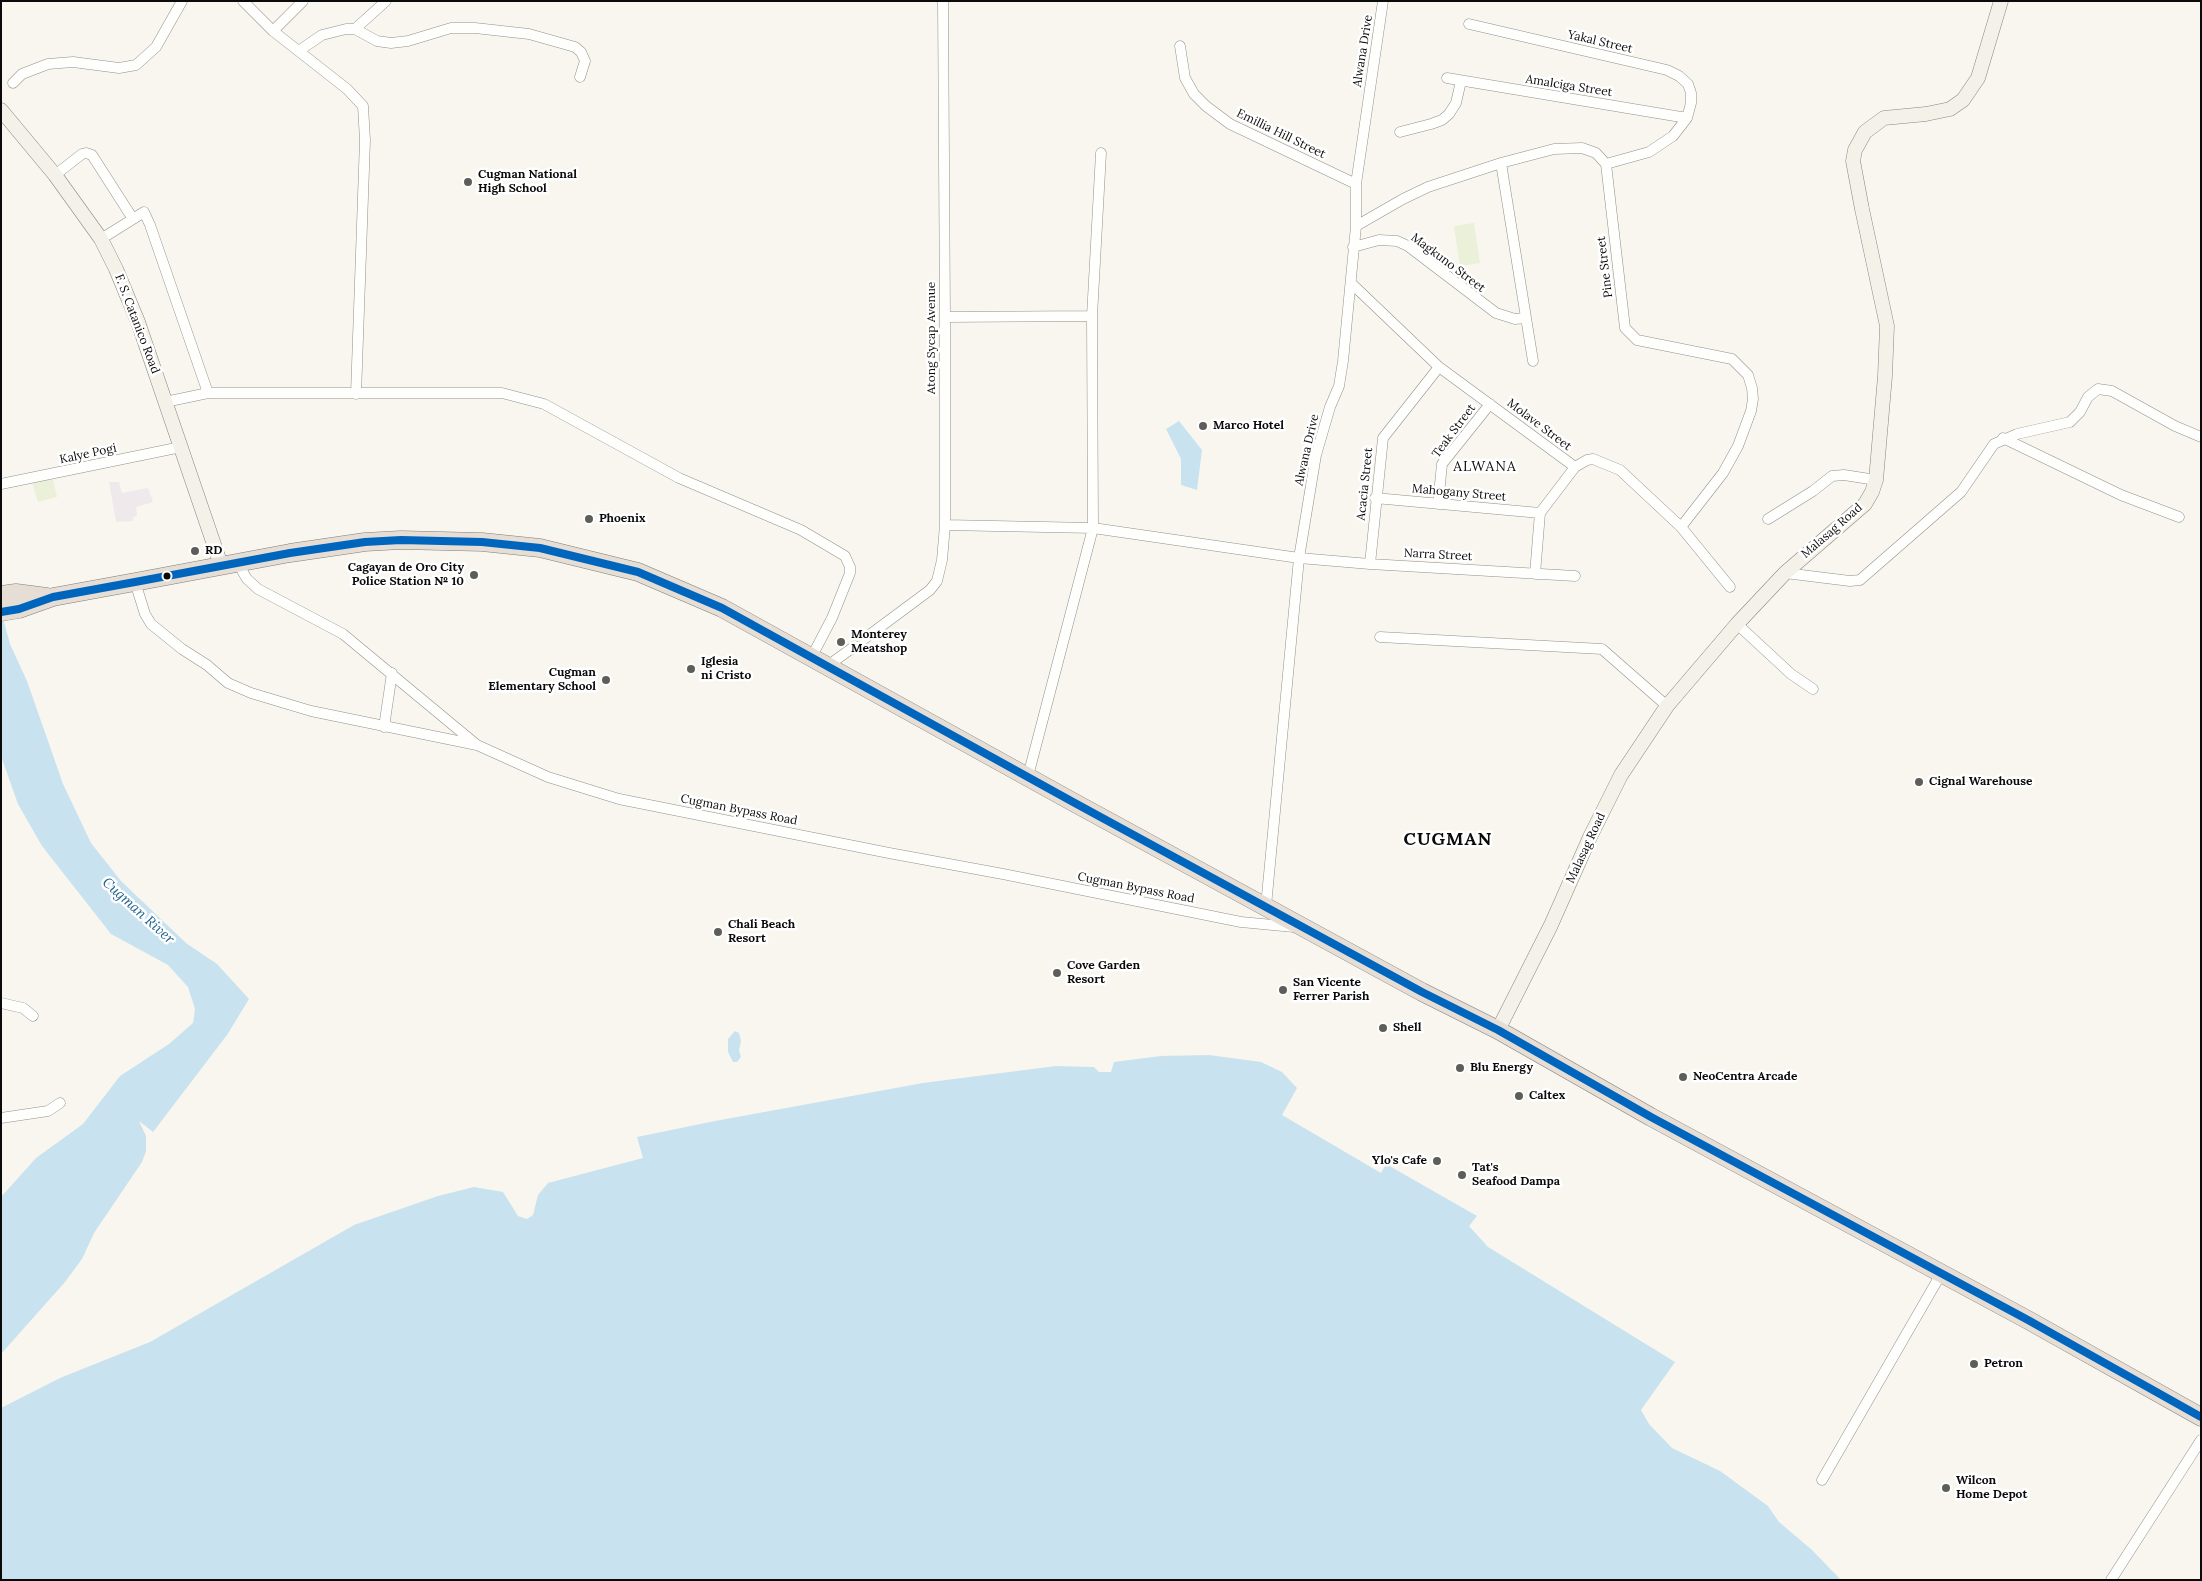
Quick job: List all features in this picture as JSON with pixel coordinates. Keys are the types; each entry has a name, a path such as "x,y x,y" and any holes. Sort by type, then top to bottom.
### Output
{"highway":[{"path":"9,602 53,597 330,546 400,540 482,542 540,548 638,572 665,582 722,608 826,667 1422,992 1498,1030 1651,1117 2028,1320 2201,1417"}],"street":[{"path":"13,83 22,74 48,64 73,62 118,68 136,65 156,47 182,1"},
{"path":"243,1 273,31 300,50 347,89 363,106 365,140 356,394"},
{"path":"273,31 303,1"},
{"path":"355,29 386,1"},
{"name":"Atong Sycap Avenue","path":"826,667 930,590 937,581 942,560 945,526 943,1"},
{"name":"Alwana Drive","path":"1266,906 1299,558 1316,455 1330,407 1339,386 1356,226 1356,184 1383,1"},
{"name":"Malasag Road","path":"1498,1030 1551,925 1590,836 1621,775 1667,706 1737,624 1785,572 1865,504 1872,492 1876,480 1886,376 1887,326 1853,161 1855,150 1864,132 1884,118 1926,114 1950,109 1963,100 1978,78 2001,1"},
{"name":"Yakal Street","path":"1469,24 1667,70 1679,76 1688,84 1691,93 1691,103 1687,118"},
{"path":"300,50 322,35 335,30 355,29 377,41 391,44 451,28 462,27 529,34 575,47 581,52 584,61 580,77"},
{"name":"Emillia Hill Street","path":"1180,46 1185,78 1194,94 1206,106 1230,124 1356,184"},
{"name":"Amalciga Street","path":"1447,78 1687,118"},
{"path":"1400,132 1442,120 1449,114 1456,103 1460,81"},
{"name":"F. S. Catanico Road","path":"1,110 55,175 101,238 138,322 181,447 229,564"},
{"path":"1356,226 1428,187 1501,162 1554,149 1582,148 1596,154 1606,164 1649,152 1674,136 1687,118"},
{"path":"55,175 82,154 90,153 133,219"},
{"path":"1028,776 1093,528 1092,316 1101,153"},
{"path":"1501,162 1533,361"},
{"name":"Pine Street","path":"1606,164 1625,328 1637,340 1732,359 1748,375 1752,388 1751,411 1738,446 1723,474 1681,527"},
{"path":"101,238 144,212 150,224 208,394"},
{"name":"Magkuno Street","path":"1354,247 1369,242 1388,240 1408,246 1496,313 1515,319 1526,318"},
{"name":"Molave Street","path":"1351,283 1438,367 1575,468 1586,460 1593,459 1620,470 1681,527 1730,587"},
{"path":"945,317 1092,316"},
{"name":"Acacia Street","path":"1370,564 1375,498 1383,438 1438,367"},
{"path":"1785,572 1850,581 1860,580 1961,492 1994,444 2003,438 2070,422 2080,412 2088,397 2098,389 2112,391 2175,426 2201,437"},
{"path":"165,402 208,394 502,393 544,404 679,478 801,530 845,556 850,567 850,573 832,618 811,658"},
{"name":"Teak Street","path":"1438,504 1442,464 1490,404"},
{"path":"2003,438 2121,495 2179,517"},
{"name":"Kalye Pogi","path":"1,484 181,447"},
{"path":"1535,574 1540,513 1575,468"},
{"path":"1768,519 1813,491 1832,476 1844,475 1876,480"},
{"name":"Mahogany Street","path":"1375,498 1540,513"},
{"name":"Narra Street","path":"945,526 1093,528 1299,558 1575,576"},
{"name":"Cugman Bypass Road","path":"229,564 258,589 343,634 478,746 548,777 619,799 1241,922 1303,927"},
{"path":"135,582 145,614 151,624 228,683 251,693 299,708 478,746"},
{"path":"1737,624 1791,674 1814,689"},
{"path":"1380,637 1602,649 1610,654 1667,706"},
{"path":"384,727 392,673"},
{"path":"1,1003 23,1008 33,1016"},
{"path":"1,1118 48,1111 60,1103"},
{"path":"1822,1480 1941,1274"},
{"path":"2111,1580 2201,1440"}],"shaded area":[{"path":"109,482 119,482 122,493 148,488 153,502 136,507 137,516 133,517 133,521 116,522"}],"green space":[{"path":"1474,223 1480,263 1460,266 1454,226"},
{"path":"53,479 57,497 38,502 32,482"}],"water":[{"path":"1179,421 1202,450 1197,490 1181,485 1181,459 1166,429"},
{"name":"Cugman River","path":"1,611 10,644 27,681 63,784 91,843 121,881 186,943 217,964 249,999 227,1035 153,1132 139,1121 146,1136 146,1151 142,1162 94,1233 82,1259 65,1282 1,1354 1,1197 36,1158 83,1124 120,1076 169,1044 193,1023 195,1009 188,987 168,965 111,934 42,846 18,804 1,756"},
{"path":"735,1031 739,1033 741,1041 739,1050 741,1057 737,1062 733,1062 728,1052 728,1039"},
{"path":"1209,1055 1261,1062 1282,1072 1297,1088 1282,1115 1381,1173 1386,1164 1477,1216 1469,1226 1488,1247 1675,1362 1641,1410 1649,1424 1672,1448 1720,1471 1768,1506 1779,1522 1812,1550 1841,1580 1,1580 1,1408 60,1378 150,1342 354,1225 438,1196 474,1187 503,1192 518,1216 527,1219 533,1215 538,1195 548,1183 643,1158 637,1137 715,1121 923,1083 1056,1066 1094,1067 1099,1072 1111,1072 1114,1062 1161,1056"}],"transit line":[{"path":"1,612 19,609 53,597 290,553 365,542 401,540 482,542 540,548 638,572 722,608 1422,992 1498,1030 1651,1117 2028,1320 2201,1417"}],"place":[{"name":"Cugman National High School","path":"468,182"},
{"name":"Marco Hotel","path":"1203,426"},
{"name":"Phoenix","path":"589,519"},
{"name":"RD","path":"195,551"},
{"name":"Cagayan de Oro City Police Station № 10","path":"474,575"},
{"name":"Monterey Meatshop","path":"841,642"},
{"name":"Iglesia ni Cristo","path":"691,669"},
{"name":"Cugman Elementary School","path":"606,680"},
{"name":"Cignal Warehouse","path":"1919,782"},
{"name":"Chali Beach Resort","path":"718,932"},
{"name":"Cove Garden Resort","path":"1057,973"},
{"name":"San Vicente Ferrer Parish","path":"1283,990"},
{"name":"Shell","path":"1383,1028"},
{"name":"Blu Energy","path":"1460,1068"},
{"name":"NeoCentra Arcade","path":"1683,1077"},
{"name":"Caltex","path":"1519,1096"},
{"name":"Ylo's Cafe","path":"1437,1161"},
{"name":"Tat's Seafood Dampa","path":"1462,1175"},
{"name":"Petron","path":"1974,1364"},
{"name":"Wilcon Home Depot","path":"1946,1488"}],"district":[{"name":"ALWANA","path":"1485,467"},
{"name":"CUGMAN","path":"1448,840"}]}
